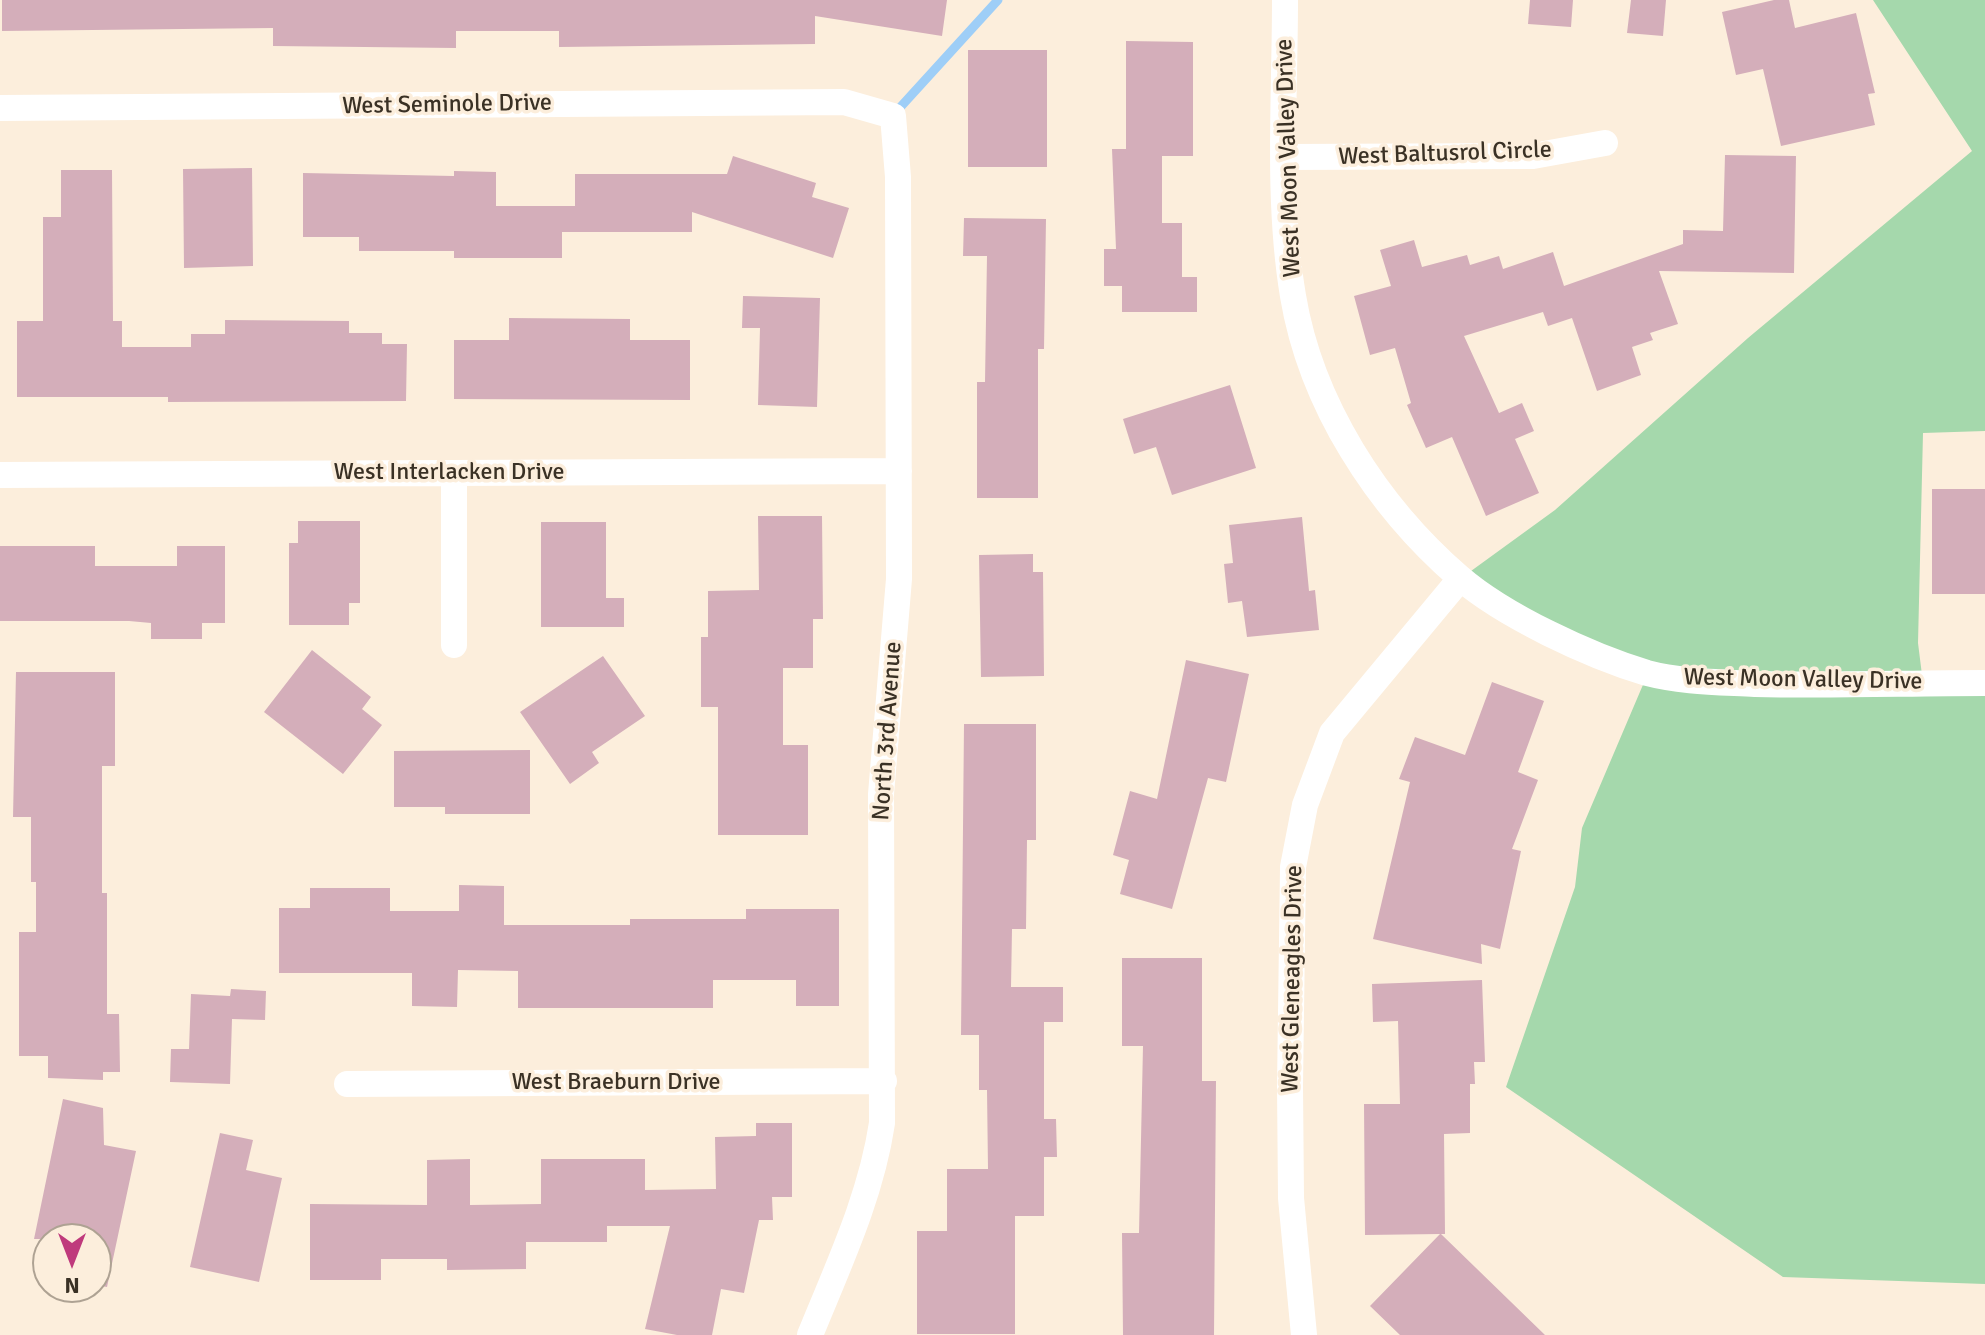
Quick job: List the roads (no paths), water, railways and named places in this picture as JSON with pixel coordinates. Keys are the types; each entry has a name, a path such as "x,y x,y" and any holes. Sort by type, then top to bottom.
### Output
{"street":[{"name":"West Moon Valley Drive","path":"1285,0 1285,157 1293,298 1323,393 1350,450 1393,510 1460,579 1543,631 1648,673 1707,682 1985,683"},
{"name":"West Seminole Drive","path":"0,108 844,102 893,116"},
{"name":"North 3rd Avenue","path":"810,1335 862,1207 877,1158 884,1081 881,794 899,579 898,177 893,116"},
{"name":"West Baltusrol Circle","path":"1285,157 1533,156 1605,143"},
{"name":"West Interlacken Drive","path":"0,475 899,471"},
{"path":"454,473 454,645"},
{"name":"West Gleneagles Drive","path":"1304,1335 1291,1198 1290,1086 1293,867 1305,805 1332,733 1460,579"},
{"name":"West Braeburn Drive","path":"347,1084 884,1081"}],"waterway":[{"path":"895,113 998,0"}]}
